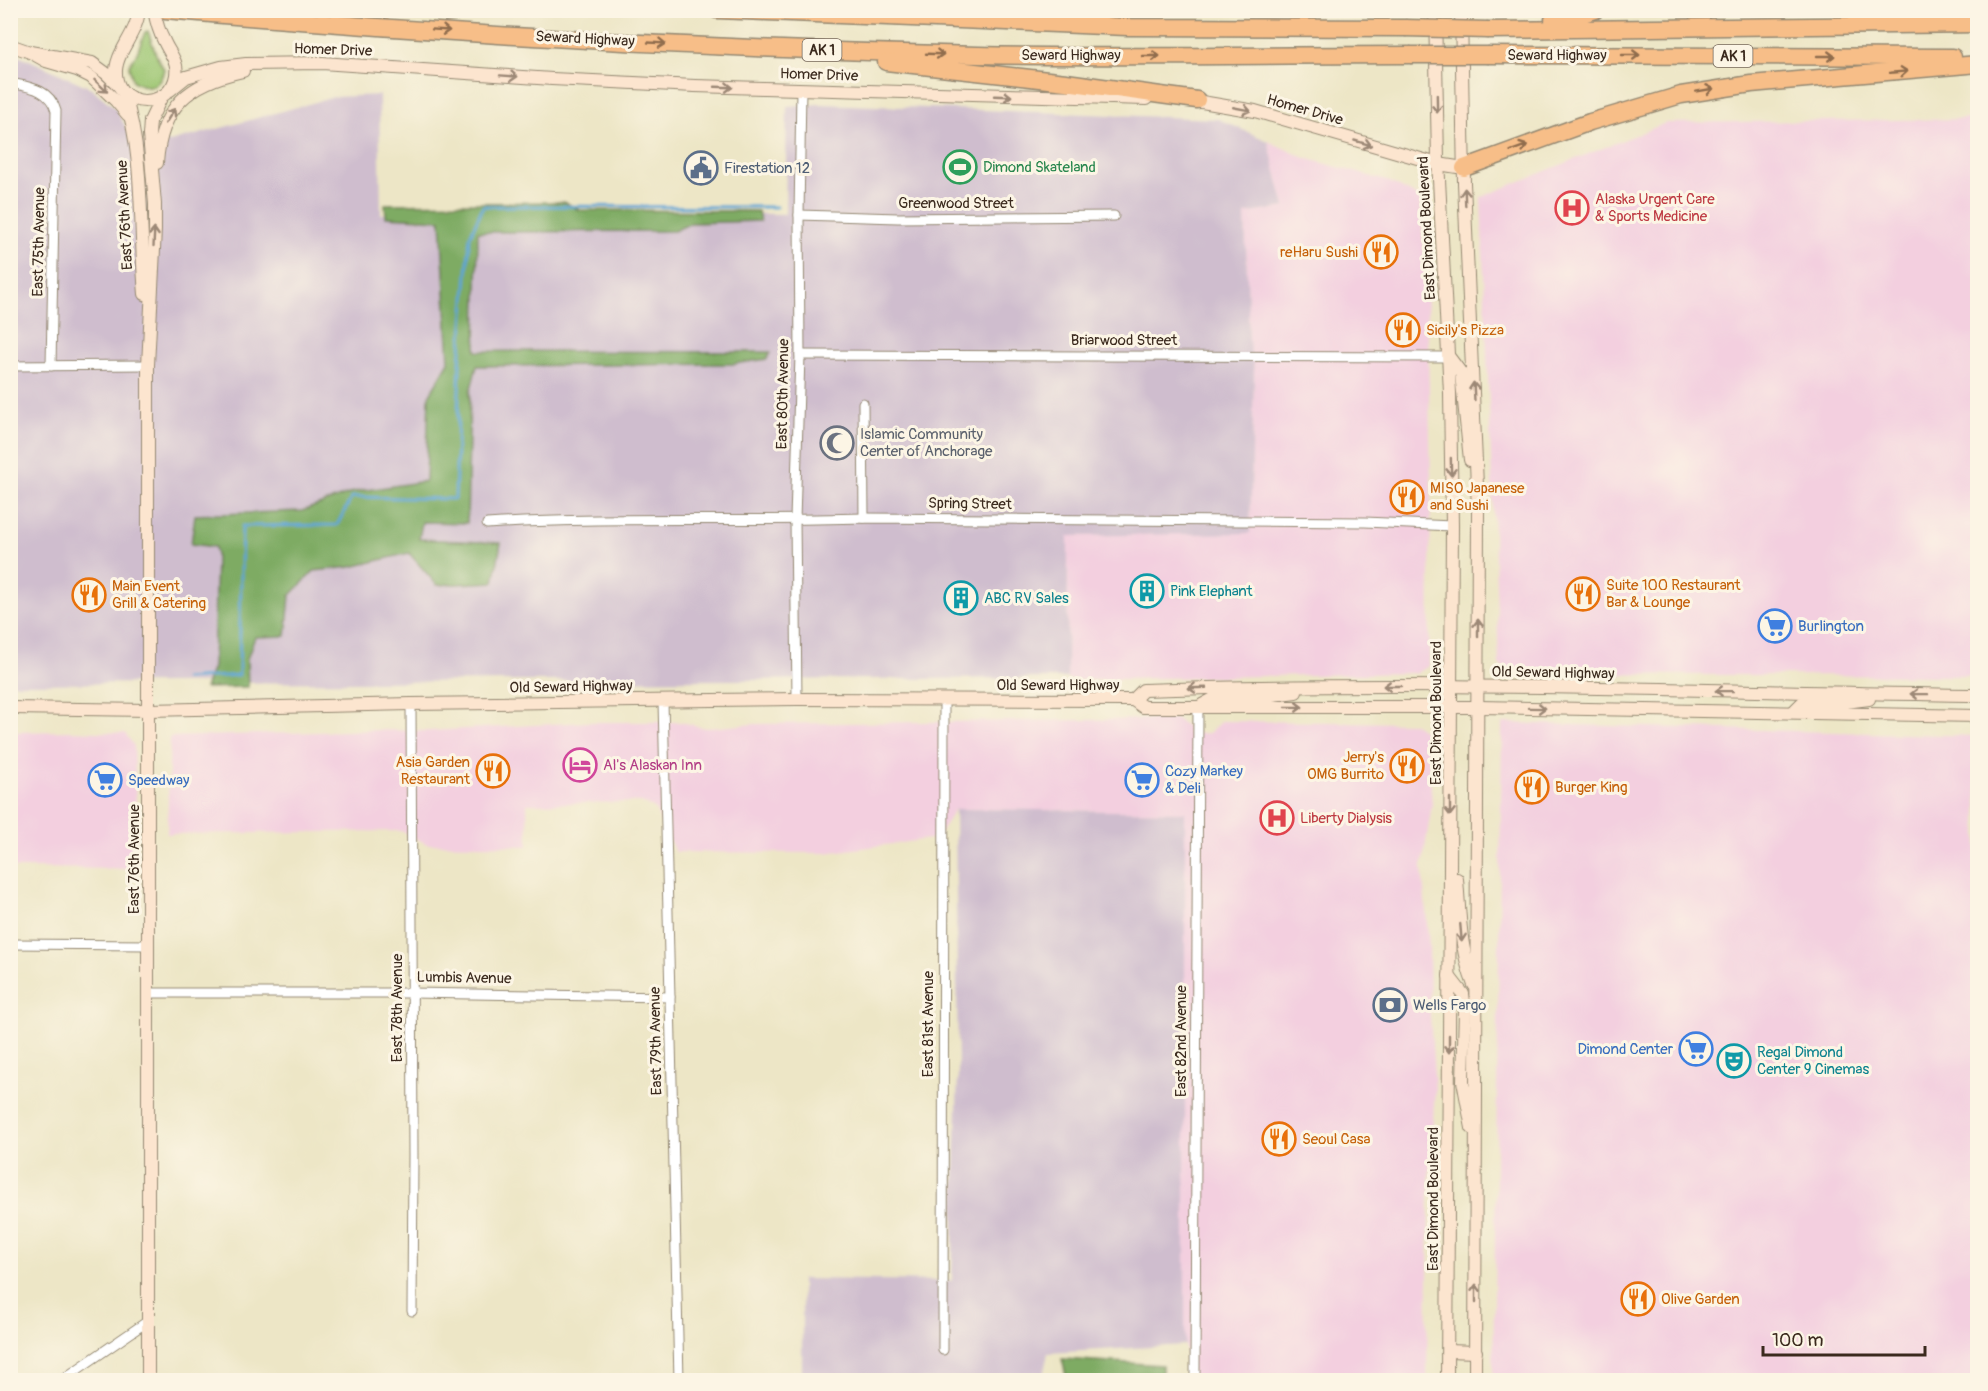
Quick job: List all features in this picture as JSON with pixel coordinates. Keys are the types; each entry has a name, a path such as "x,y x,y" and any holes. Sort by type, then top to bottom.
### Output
{"highway":[{"name":"Seward Highway","path":"165,10 236,17 583,39 760,48 1039,56 1977,57"},
{"name":"Seward Highway","path":"717,10 1127,27 1405,28 1977,24"},
{"path":"1488,26 1559,20 1596,10"},
{"path":"760,48 1066,82 1197,100"},
{"path":"1464,168 1590,122 1681,94 1751,84 1977,64"}],"main road":[{"name":"East 76th Avenue","path":"139,10 135,29 117,62 116,75 133,124 138,166 148,338"},
{"name":"East 76th Avenue","path":"148,1380 148,338 155,204 149,128 176,78 176,65 159,32 154,10"},
{"name":"East Dimond Boulevard","path":"1435,10 1438,165 1449,357 1452,526 1448,1380"},
{"path":"1461,10 1464,168 1478,493 1475,1380"},
{"path":"10,45 30,52 92,63 107,74 121,89 139,101 149,102 166,93"},
{"path":"30,52 46,61 77,70 91,77 124,109 133,124"},
{"name":"Homer Drive","path":"166,93 186,77 207,70 246,64 342,64 552,79 801,90 1197,100 1255,111 1438,165 1464,168"},
{"path":"155,204 160,134 168,116 180,102 199,86 215,78 282,64"},
{"path":"1449,357 1461,373 1472,472 1478,493"},
{"path":"1198,707 1215,698 1278,696 1321,687"},
{"name":"Old Seward Highway","path":"1133,700 1143,690 1321,687 1478,687 1977,695"},
{"path":"1793,712 1802,704 1845,703 1897,694"},
{"name":"Old Seward Highway","path":"10,708 149,710 411,704 944,699 1133,700 1143,707 1479,707 1977,716"},
{"path":"1450,833 1457,876 1463,947 1468,970 1477,992"},
{"path":"1449,976 1463,994 1463,1081 1476,1147"},
{"path":"1448,1352 1476,1352"}],"street":[{"name":"East 75th Avenue","path":"10,83 37,89 48,94 54,103 56,118 51,366"},
{"name":"East 80th Avenue","path":"797,699 795,520 800,355 798,215 801,90"},
{"name":"Greenwood Street","path":"798,215 898,218 1114,216"},
{"name":"Briarwood Street","path":"800,355 1449,357"},
{"path":"10,366 148,365"},
{"path":"863,403 864,518"},
{"name":"Spring Street","path":"487,524 548,520 864,518 1365,522 1452,526"},
{"name":"East 81st Avenue","path":"943,1350 944,699"},
{"name":"East 79th Avenue","path":"663,701 679,1380"},
{"name":"East 78th Avenue","path":"411,704 412,1311"},
{"name":"East 82nd Avenue","path":"1195,1376 1198,707"},
{"path":"10,944 149,945"},
{"name":"Lumbis Avenue","path":"149,993 411,993 670,997"},
{"path":"62,1380 148,1322"}],"shaded area":[{"path":"10,54 25,58 91,88 115,108 135,144 170,142 334,97 379,95 381,214 446,210 785,214 787,106 821,104 1218,119 1268,141 1285,207 1245,214 1249,342 1254,370 1250,533 1068,536 1067,678 11,684"},
{"path":"1977,119 1977,676 1508,674 1499,664 1481,197 1666,123"},
{"path":"1268,141 1305,158 1390,182 1420,198 1427,297 1431,481 1429,666 1417,673 1071,680 1067,678 1068,536 1250,532 1254,370 1249,342 1245,214 1285,207"},
{"path":"1176,719 1188,727 1188,734 1209,733 1221,721 1413,723 1427,733 1432,804 1422,867 1429,945 1430,1016 1435,1089 1429,1181 1427,1380 1190,1380 1185,1345 1184,812 955,809 937,838 825,853 675,852 655,809 641,802 527,804 528,846 427,844 401,831 167,834 170,737 379,730 429,731 588,722 680,722 706,728 755,724"},
{"name":"Dimond Center","path":"1502,723 1977,736 1977,1380 1493,1380"},
{"path":"11,732 125,733 134,746 137,841 131,869 11,868"},
{"path":"955,809 1185,812 1185,1345 1048,1353 1042,1380 802,1380 802,1279 952,1281 958,1071"}],"green space":[{"path":"148,31 164,69 160,80 153,86 144,86 133,81 129,66 145,32"},
{"path":"565,202 579,210 758,211 760,221 691,223 674,231 478,232 476,351 771,352 767,359 733,364 477,366 470,392 467,523 422,522 419,539 501,543 494,582 437,585 409,553 351,567 314,571 290,596 286,636 255,637 247,659 248,687 205,688 213,667 216,556 215,547 191,544 195,515 302,511 354,492 426,481 429,396 449,362 441,220 386,217 385,204"},
{"path":"1062,1359 1162,1365 1162,1380 1067,1380"}],"waterway":[{"path":"185,679 239,675 242,526 337,525 352,497 455,499 460,363 470,236 483,206 777,207"}],"place":[{"name":"Dimond Skateland","path":"960,167"},
{"name":"Firestation 12","path":"701,168"},
{"name":"Alaska Urgent Care & Sports Medicine","path":"1572,208"},
{"name":"reHaru Sushi","path":"1381,252"},
{"name":"Sicily's Pizza","path":"1403,330"},
{"name":"Islamic Community Center of Anchorage","path":"837,443"},
{"name":"MISO Japanese and Sushi","path":"1407,497"},
{"name":"Pink Elephant","path":"1147,591"},
{"name":"Suite 100 Restaurant Bar & Lounge","path":"1583,594"},
{"name":"Main Event Grill & Catering","path":"89,595"},
{"name":"ABC RV Sales","path":"961,598"},
{"name":"Burlington","path":"1775,626"},
{"name":"Al's Alaskan Inn","path":"580,765"},
{"name":"Jerry's OMG Burrito","path":"1407,766"},
{"name":"Asia Garden Restaurant","path":"493,771"},
{"name":"Speedway","path":"105,780"},
{"name":"Cozy Markey & Deli","path":"1142,780"},
{"name":"Burger King","path":"1532,787"},
{"name":"Liberty Dialysis","path":"1277,818"},
{"name":"Wells Fargo","path":"1390,1005"},
{"name":"Dimond Center","path":"1696,1049"},
{"name":"Regal Dimond Center 9 Cinemas","path":"1734,1061"},
{"name":"Seoul Casa","path":"1279,1139"},
{"name":"Olive Garden","path":"1638,1299"}]}
